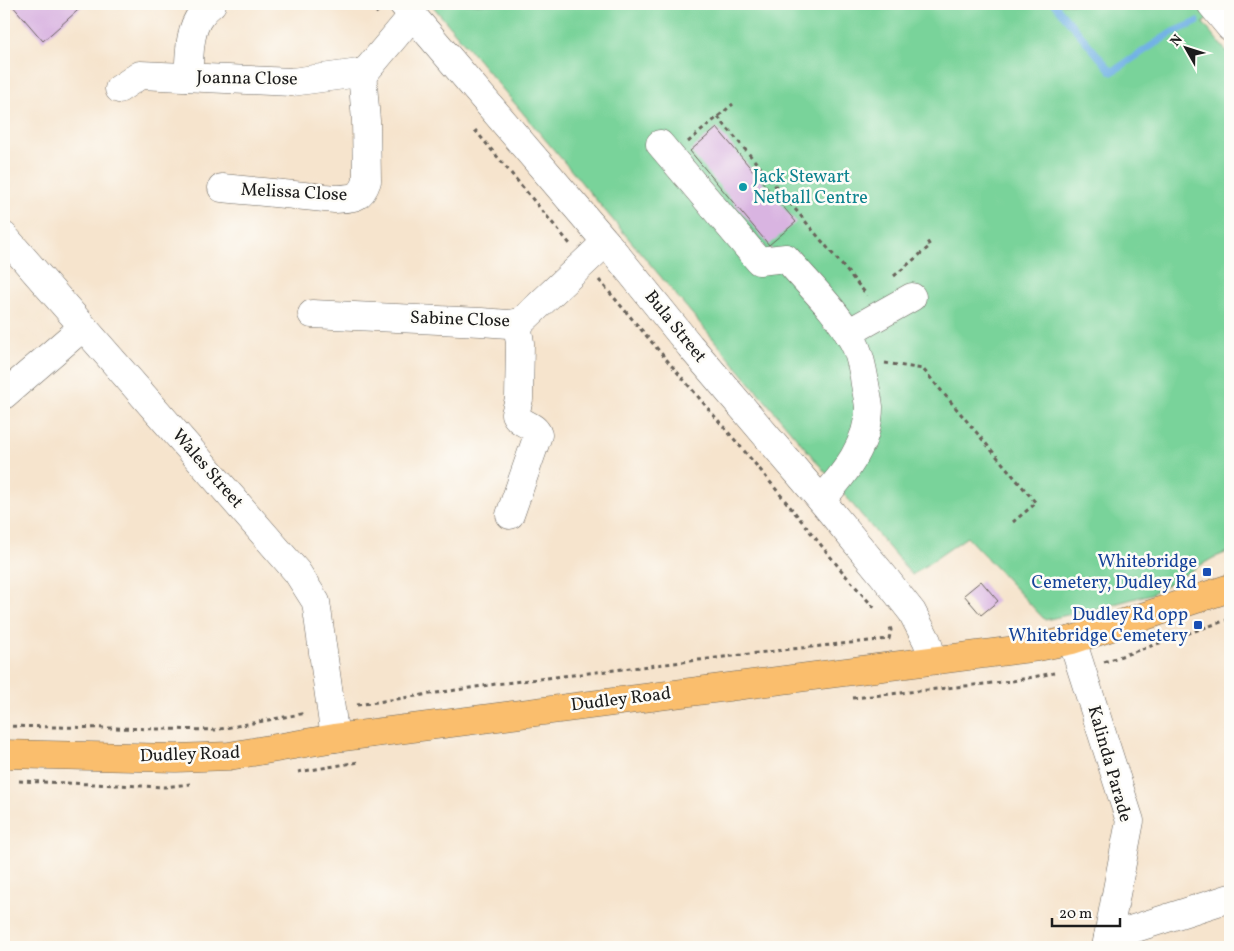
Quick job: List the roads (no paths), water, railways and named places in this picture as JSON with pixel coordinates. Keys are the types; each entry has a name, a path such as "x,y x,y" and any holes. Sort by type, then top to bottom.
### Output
{"main road":[{"name":"Dudley Road","path":"4,754 176,758 229,756 334,738 1038,647 1072,640 1230,588"}],"street":[{"path":"188,77 192,34 195,24 212,4"},
{"path":"1211,4 1230,27"},
{"path":"362,72 366,71 404,18"},
{"name":"Bula Street","path":"404,18 606,242 690,346 821,500 912,612 927,641 933,660"},
{"name":"Joanna Close","path":"119,89 140,76 292,82 362,72"},
{"name":"Melissa Close","path":"222,188 335,199 359,196 368,181 362,72"},
{"path":"666,150 759,262 786,258 844,325 855,343 864,377 869,408 865,432 852,462 821,500"},
{"name":"Wales Street","path":"4,236 297,572 316,602 334,738"},
{"name":"Sabine Close","path":"312,314 517,323 521,322 606,242"},
{"path":"848,333 912,297"},
{"path":"510,515 519,494 538,435 534,428 520,421 515,414 519,399 520,343 517,323"},
{"path":"4,395 83,327"},
{"name":"Kalinda Parade","path":"1072,640 1130,821 1107,942"},
{"path":"1107,942 1230,898"}],"waterway":[{"path":"1054,4 1112,72 1171,33 1197,22"}],"place":[{"name":"Jack Stewart Netball Centre","path":"743,187"},
{"name":"Whitebridge Cemetery, Dudley Rd","path":"1207,572"},
{"name":"Dudley Rd opp Whitebridge Cemetery","path":"1198,625"}]}
